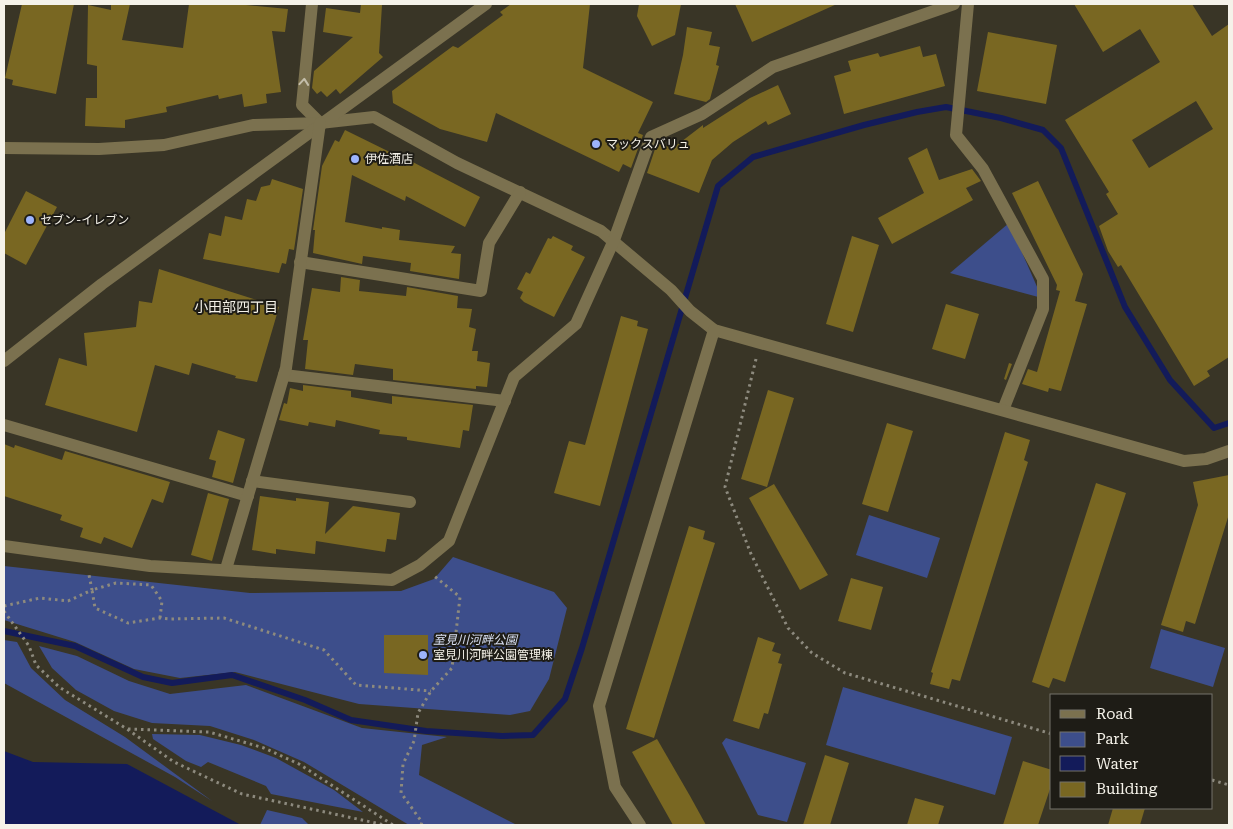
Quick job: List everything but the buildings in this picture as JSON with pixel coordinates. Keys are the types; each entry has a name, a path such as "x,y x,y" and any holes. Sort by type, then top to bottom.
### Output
{"street":[{"path":"312,4 302,105 320,123"},
{"path":"4,361 102,284 320,123 486,4"},
{"path":"4,546 150,566 392,580 420,566 449,541 514,377 576,324 614,240 651,137 702,114 773,67 954,4"},
{"path":"968,4 956,135 983,169 1043,279 1043,309 1003,410"},
{"path":"4,148 99,150 164,145 253,125 320,123 374,117 457,163 593,227 614,240 671,290 690,312 714,330 1184,461 1206,459 1229,451"},
{"path":"226,569 284,376 320,123"},
{"path":"300,262 481,291 489,243 520,192"},
{"path":"640,825 615,787 599,706 714,330"},
{"path":"284,376 505,401"},
{"path":"4,425 248,496"},
{"path":"252,481 410,502"}],"path":[{"path":"759,343 725,487 751,554 788,628 812,653 845,674 1050,733"},
{"path":"86,558 95,608 128,623 160,618 170,620 224,618 324,650 356,685 431,691"},
{"path":"420,566 460,597 452,668 431,691 418,713 414,741 403,764 401,793 422,822 421,825"},
{"path":"4,606 40,598 68,601 92,590 116,584 151,585 162,601 160,618"},
{"path":"4,611 30,646 36,665 59,687 127,729 174,762 242,794 385,825"},
{"path":"127,729 209,732 264,748 300,764 393,825"},
{"path":"1213,780 1229,785"}],"green space":[{"path":"1009,223 1042,298 950,273"},
{"path":"869,515 940,538 927,578 856,555"},
{"name":"室見川河畔公園","path":"453,557 554,592 567,608 549,679 530,711 510,715 359,704 235,672 180,678 134,669 75,642 4,620 4,566 250,593 401,591 434,579"},
{"path":"1161,629 1225,648 1213,687 1150,668"},
{"path":"4,640 17,642 31,668 65,700 125,737 212,801 175,777 4,683"},
{"path":"39,646 77,656 129,681 170,694 246,685 362,728 447,737 422,745 419,775 517,825 409,825 304,762 254,740 210,726 152,723 114,711 76,690 52,668"},
{"path":"843,687 1012,737 995,795 826,745"},
{"path":"152,734 200,735 241,745 276,758 334,790 363,812 271,794 266,786 208,762 201,767 186,761 153,739"},
{"path":"726,738 806,763 787,822 758,815 722,743"},
{"path":"267,810 302,818 309,825 260,825"}],"water":[{"path":"4,751 33,762 127,764 241,825 4,825"}],"waterway":[{"path":"4,631 75,646 143,677 172,683 232,675 305,700 351,720 426,731 502,736 533,735 565,699 582,648 718,186 753,157 864,125 946,107 1001,118 1043,130 1061,148 1125,307 1170,380 1214,428 1229,423"}],"place":[{"name":"マックスバリュ","path":"596,144"},
{"name":"伊佐酒店","path":"355,159"},
{"name":"セブン-イレブン","path":"30,220"},
{"name":"室見川河畔公園管理棟","path":"423,655"}],"district":[{"name":"小田部四丁目","path":"236,307"}]}
